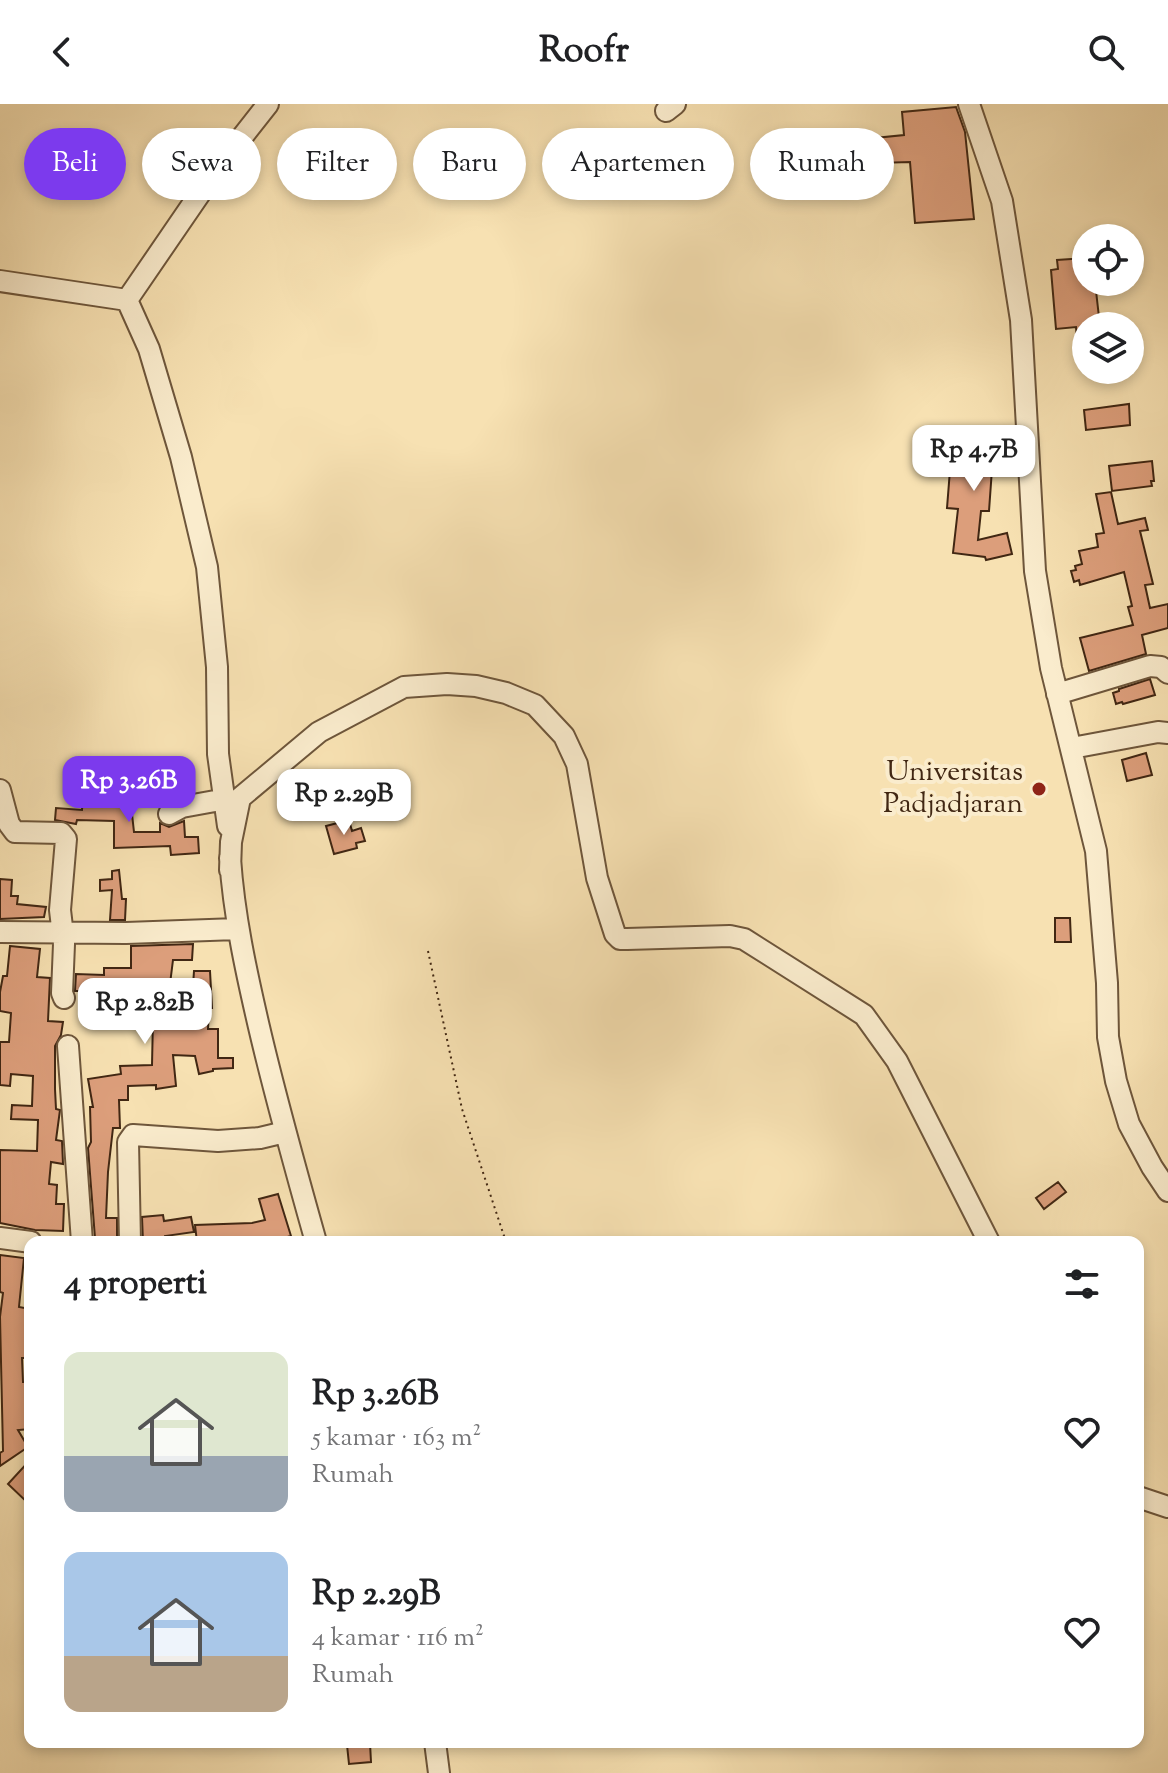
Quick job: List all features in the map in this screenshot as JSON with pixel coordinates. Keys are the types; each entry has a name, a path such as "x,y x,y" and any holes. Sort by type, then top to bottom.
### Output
{"street":[{"path":"127,300 214,173 268,104"},
{"path":"969,104 1002,201 1021,320 1035,571 1057,694 1096,851 1107,983 1108,1037 1116,1081 1129,1124 1168,1191"},
{"path":"0,281 127,300"},
{"path":"127,300 149,349 207,567 217,667 218,754 226,799 237,929 285,1132 314,1236"},
{"path":"1057,694 1150,666 1161,667 1168,673"},
{"path":"230,870 231,842 240,798 319,732 404,687 447,684 476,686 506,693 535,705 564,736 577,764 597,878 615,934 620,939 730,936 744,939 864,1015 897,1061 986,1236"},
{"path":"1072,748 1158,732 1168,733"},
{"path":"0,790 9,824 15,832 61,833 66,839 60,910 64,944 64,998"},
{"path":"169,814 182,807 226,799"},
{"path":"0,932 126,933 237,929"},
{"path":"68,1046 82,1236"},
{"path":"130,1236 128,1142 133,1135 218,1141 260,1138 285,1132"},
{"path":"0,1238 24,1241"},
{"path":"1144,1499 1168,1507"},
{"path":"436,1748 439,1773"}],"path":[{"path":"428,951 462,1109 504,1236"}],"building":[{"path":"956,107 965,132 974,219 915,223 910,162 894,162 894,136 904,135 902,112"},
{"path":"1072,259 1072,296 1097,296 1098,312 1072,312 1072,327 1056,329 1051,270 1058,269 1057,260"},
{"path":"1129,404 1130,425 1086,430 1084,410"},
{"path":"976,426 995,427 989,511 981,511 978,540 1007,533 1012,554 986,560 985,557 953,553 958,509 947,508 953,432 975,434"},
{"path":"1152,461 1152,486 1112,491 1109,466"},
{"path":"1111,492 1118,524 1145,518 1148,530 1140,531 1153,584 1145,585 1150,608 1168,604 1168,628 1142,635 1146,654 1089,671 1080,638 1133,625 1124,572 1080,585 1079,580 1074,582 1071,571 1082,564 1079,551 1098,547 1096,534 1104,533 1096,494"},
{"path":"1150,679 1155,695 1116,704 1113,693"},
{"path":"1146,753 1152,775 1127,781 1122,760"},
{"path":"129,787 134,832 160,832 160,823 169,827 184,821 185,837 198,837 199,853 171,855 170,846 114,848 114,821 77,820 76,824 55,820 56,808 82,810 83,796 108,797 107,790"},
{"path":"349,820 352,831 361,828 365,841 356,843 357,848 334,854 326,826"},
{"path":"119,870 122,899 126,899 125,920 110,920 112,890 100,891 100,880 112,879 112,871"},
{"path":"0,879 12,880 11,896 18,896 17,904 46,907 44,917 0,919"},
{"path":"1055,918 1070,918 1071,942 1055,942"},
{"path":"193,944 192,960 173,960 170,984 193,986 194,971 210,971 212,1008 209,1008 208,1029 218,1029 218,1058 233,1058 233,1068 213,1069 199,1074 195,1056 173,1055 176,1086 156,1089 156,1085 128,1086 128,1100 119,1100 120,1128 113,1128 108,1172 106,1218 117,1218 117,1236 95,1236 88,1148 91,1142 90,1107 93,1107 88,1079 121,1074 120,1066 152,1065 153,1018 90,1013 92,991 75,991 76,974 104,975 104,968 131,968 131,946"},
{"path":"10,946 40,949 37,977 50,978 48,1021 63,1022 55,1046 55,1089 56,1109 60,1110 56,1140 62,1141 63,1164 51,1162 49,1184 57,1185 56,1204 64,1204 63,1231 35,1230 0,1223 0,1150 37,1151 38,1120 11,1119 12,1105 32,1106 33,1076 11,1074 10,1086 0,1085 0,1042 9,1042 11,1013 0,1011 0,992 3,976 7,976"},
{"path":"1058,1182 1066,1192 1044,1209 1036,1198"},
{"path":"278,1194 291,1236 196,1236 195,1225 265,1220 259,1199"},
{"path":"163,1215 164,1221 191,1217 194,1232 143,1236 142,1217"},
{"path":"0,1255 24,1258 19,1307 24,1308 24,1430 18,1430 24,1440 24,1450 0,1466 0,1453 3,1451 0,1317 3,1293 0,1292"},
{"path":"24,1467 24,1499 8,1484"},
{"path":"347,1748 370,1748 371,1762 349,1764"}],"place":[{"name":"Universitas Padjadjaran","path":"1039,789"}]}
